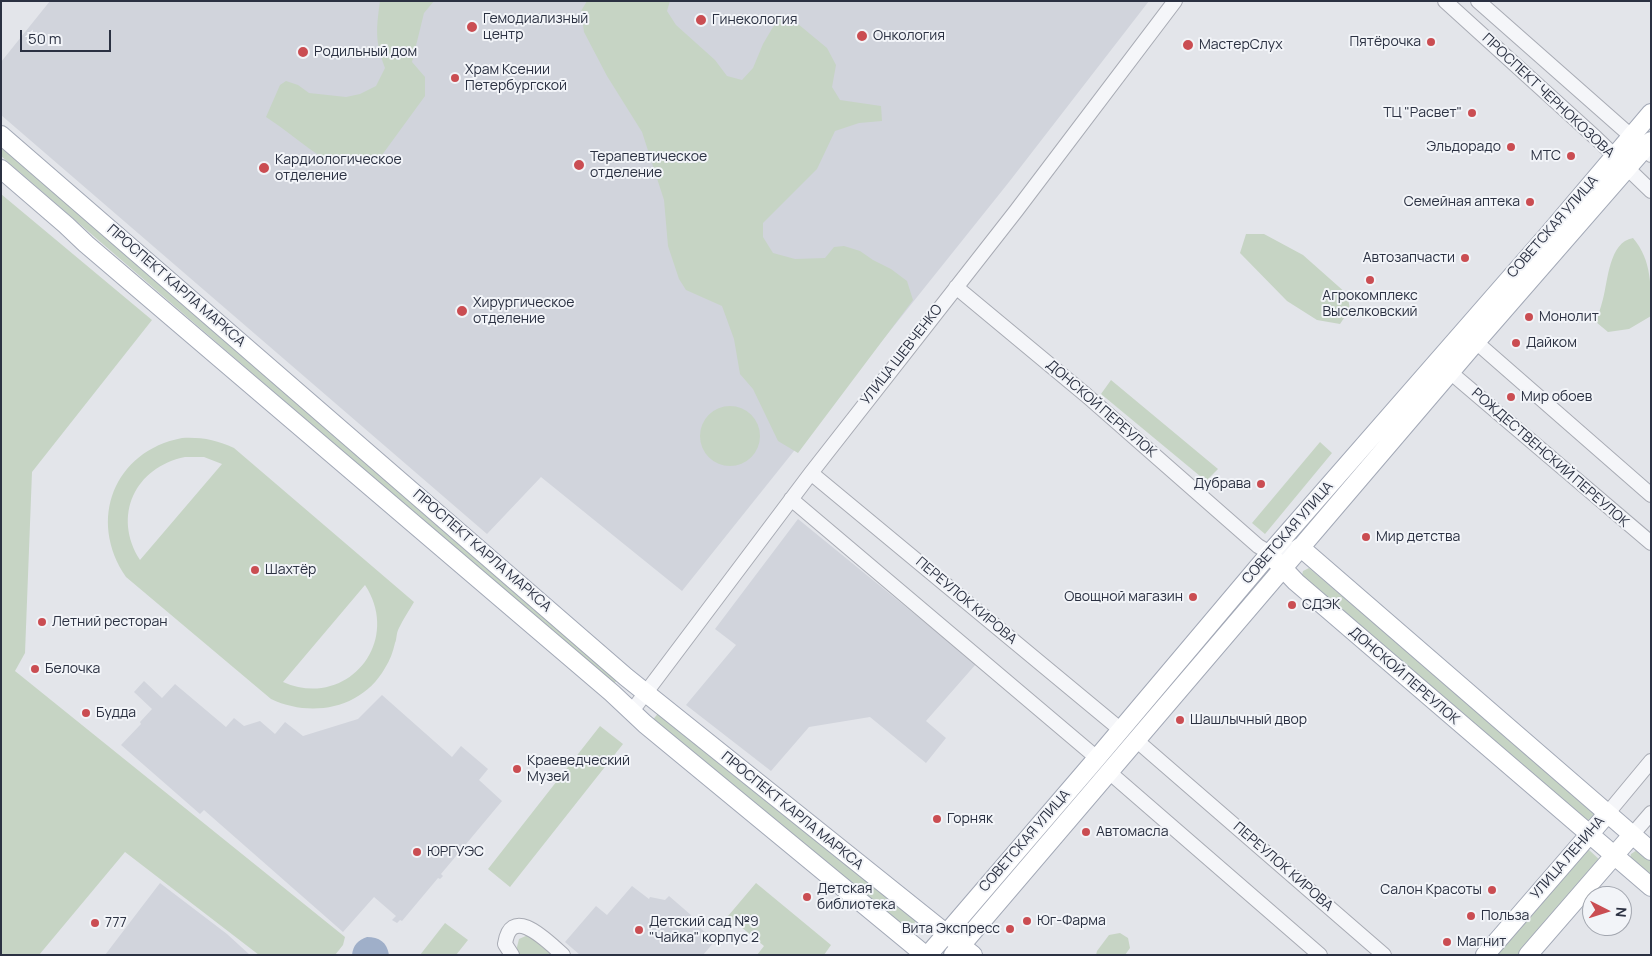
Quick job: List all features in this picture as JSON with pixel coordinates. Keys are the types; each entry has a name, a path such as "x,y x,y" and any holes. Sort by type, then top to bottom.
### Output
{"main road":[{"name":"СОВЕТСКАЯ УЛИЦА","path":"926,955 1098,758 1270,553 1651,113"},
{"name":"ПРОСПЕКТ КАРЛА МАРКСА","path":"1,135 646,693 945,933 963,952"},
{"name":"СОВЕТСКАЯ УЛИЦА","path":"963,952 1136,740 1300,547 1626,168 1649,148"},
{"name":"ПРОСПЕКТ КАРЛА МАРКСА","path":"1,169 645,724 926,955"},
{"name":"ДОНСКОЙ ПЕРЕУЛОК","path":"1300,547 1651,851"},
{"name":"ДОНСКОЙ ПЕРЕУЛОК","path":"1270,553 1283,569 1651,887"},
{"name":"УЛИЦА ЛЕНИНА","path":"1485,955 1607,814"},
{"path":"1528,955 1632,835"}],"street":[{"name":"УЛИЦА ШЕВЧЕНКО","path":"632,711 811,473 1022,203 1176,1"},
{"name":"ПРОСПЕКТ ЧЕРНОКОЗОВА","path":"1445,1 1651,191"},
{"name":"ПРОСПЕКТ ЧЕРНОКОЗОВА","path":"1478,1 1631,136 1649,148"},
{"name":"ДОНСКОЙ ПЕРЕУЛОК","path":"956,287 1086,395 1258,546 1270,553"},
{"path":"1476,342 1651,495"},
{"name":"РОЖДЕСТВЕНСКИЙ ПЕРЕУЛОК","path":"1450,372 1651,543"},
{"name":"ПЕРЕУЛОК КИРОВА","path":"811,473 1121,730"},
{"path":"792,499 1098,758"},
{"path":"1270,553 1300,547"},
{"name":"ПЕРЕУЛОК КИРОВА","path":"1136,740 1384,955"},
{"name":"УЛИЦА ЛЕНИНА","path":"1607,814 1651,761"},
{"path":"1110,772 1320,955"},
{"path":"1632,835 1651,813"},
{"path":"512,955 505,944 506,936 517,925 533,929 563,955"}],"shaded area":[{"path":"50,1 1149,1 1009,182 682,591 541,477 487,534 1,115 1,62"},
{"path":"798,519 976,664 926,721 946,738 926,763 870,717 809,727 771,771 686,705 736,645 715,629"},
{"path":"144,681 162,698 175,684 226,727 234,718 244,726 260,721 275,734 285,722 303,736 358,719 382,695 452,757 461,746 488,769 479,780 502,801 441,874 443,876 440,879 438,878 402,921 400,920 397,923 392,920 396,916 374,897 343,932 204,810 200,814 121,745 152,709 134,692"},
{"path":"160,883 227,934 250,955 105,955"},
{"name":"Детский сад №9 \"Чайка\" корпус 2","path":"632,886 649,899 650,897 665,900 669,896 691,915 689,918 715,941 703,955 580,955 565,942 596,906 607,915"}],"green space":[{"path":"380,1 434,1 424,13 412,62 425,77 425,96 382,155 365,162 339,155 323,158 266,117 280,85 286,81 298,85 309,93 346,97 360,94 376,86 385,68 379,50 377,35"},
{"path":"587,1 670,1 667,11 676,25 715,60 727,76 742,80 753,68 763,44 773,27 781,19 792,19 827,48 836,65 832,87 840,100 881,106 882,121 859,123 835,131 817,169 763,223 763,237 773,253 795,259 825,258 834,247 844,246 860,251 891,269 907,281 913,300 798,453 778,441 753,389 740,374 734,339 722,306 686,290 679,279 668,246 664,200 642,132 607,76 584,32 581,11"},
{"path":"1,146 618,679 613,685 1,156"},
{"path":"1,194 152,320 32,472 25,653 15,671 345,937 343,945 335,955 259,955 125,852 39,955 1,955"},
{"path":"1246,234 1264,234 1303,255 1347,294 1350,309 1340,324 1317,320 1287,301 1240,253"},
{"path":"1633,238 1644,255 1647,265 1650,284 1651,316 1629,329 1608,332 1596,322 1608,273 1614,254 1619,247 1625,241"},
{"path":"1111,380 1218,469 1206,481 1101,394"},
{"path":"724,406 736,406 752,414 758,424 760,436 758,448 752,458 736,466 724,466 708,458 700,442 700,430 708,414"},
{"path":"182,438 196,438 215,441 234,448 414,602 398,630 387,665 375,682 363,693 349,701 319,708 302,708 286,705 271,699 126,577 114,555 109,533 109,511 114,491 124,473 139,457 158,445","holes":["185,457 204,457 222,464 140,560 132,543 128,527 129,511 133,496 141,482 153,471 168,462","365,585 375,607 377,629 372,649 362,666 347,679 328,687 306,688 283,682"]},
{"path":"1320,442 1332,453 1265,534 1252,523"},
{"path":"1309,568 1591,807 1594,819 1587,822 1308,585 1302,575 1303,571"},
{"path":"660,711 916,921 907,932 651,722"},
{"path":"600,726 623,744 510,887 488,869"},
{"path":"1588,849 1602,862 1521,955 1497,955"},
{"path":"1637,850 1651,858 1651,882 1630,859 1631,854"},
{"path":"756,883 831,945 824,955 757,955 764,946 728,916"},
{"path":"445,923 468,940 456,955 420,955"},
{"path":"1120,933 1128,938 1130,948 1125,955 1096,955 1109,935"},
{"path":"528,935 552,955 520,955 516,951 519,939"}],"water":[{"path":"367,937 382,941 389,955 352,955 356,943"}],"place":[{"name":"Гинекология","path":"701,20"},
{"name":"Гемодиализный центр","path":"472,27"},
{"name":"Онкология","path":"862,36"},
{"name":"Пятёрочка","path":"1431,42"},
{"name":"МастерСлух","path":"1188,45"},
{"name":"Родильный дом","path":"303,52"},
{"name":"Храм Ксении Петербургской","path":"455,78"},
{"name":"ТЦ \"Расвет\"","path":"1472,113"},
{"name":"Эльдорадо","path":"1511,147"},
{"name":"МТС","path":"1571,156"},
{"name":"Терапевтическое отделение","path":"579,165"},
{"name":"Кардиологическое отделение","path":"264,168"},
{"name":"Семейная аптека","path":"1530,202"},
{"name":"Автозапчасти","path":"1465,258"},
{"name":"Агрокомплекс Выселковский","path":"1370,280"},
{"name":"Хирургическое отделение","path":"462,311"},
{"name":"Монолит","path":"1529,317"},
{"name":"Дайком","path":"1516,343"},
{"name":"Мир обоев","path":"1511,397"},
{"name":"Дубрава","path":"1261,484"},
{"name":"Мир детства","path":"1366,537"},
{"name":"Шахтёр","path":"255,570"},
{"name":"Овощной магазин","path":"1193,597"},
{"name":"СДЭК","path":"1292,605"},
{"name":"Летний ресторан","path":"42,622"},
{"name":"Белочка","path":"35,669"},
{"name":"Будда","path":"86,713"},
{"name":"Шашлычный двор","path":"1180,720"},
{"name":"Краеведческий Музей","path":"517,769"},
{"name":"Горняк","path":"937,819"},
{"name":"Автомасла","path":"1086,832"},
{"name":"ЮРГУЭС","path":"417,852"},
{"name":"Салон Красоты","path":"1492,890"},
{"name":"Детская библиотека","path":"807,897"},
{"name":"Польза","path":"1471,916"},
{"name":"Юг-Фарма","path":"1027,921"},
{"name":"777","path":"95,923"},
{"name":"Вита Экспресс","path":"1010,929"},
{"name":"Детский сад №9 \"Чайка\" корпус 2","path":"639,930"},
{"name":"Магнит","path":"1447,942"}]}
